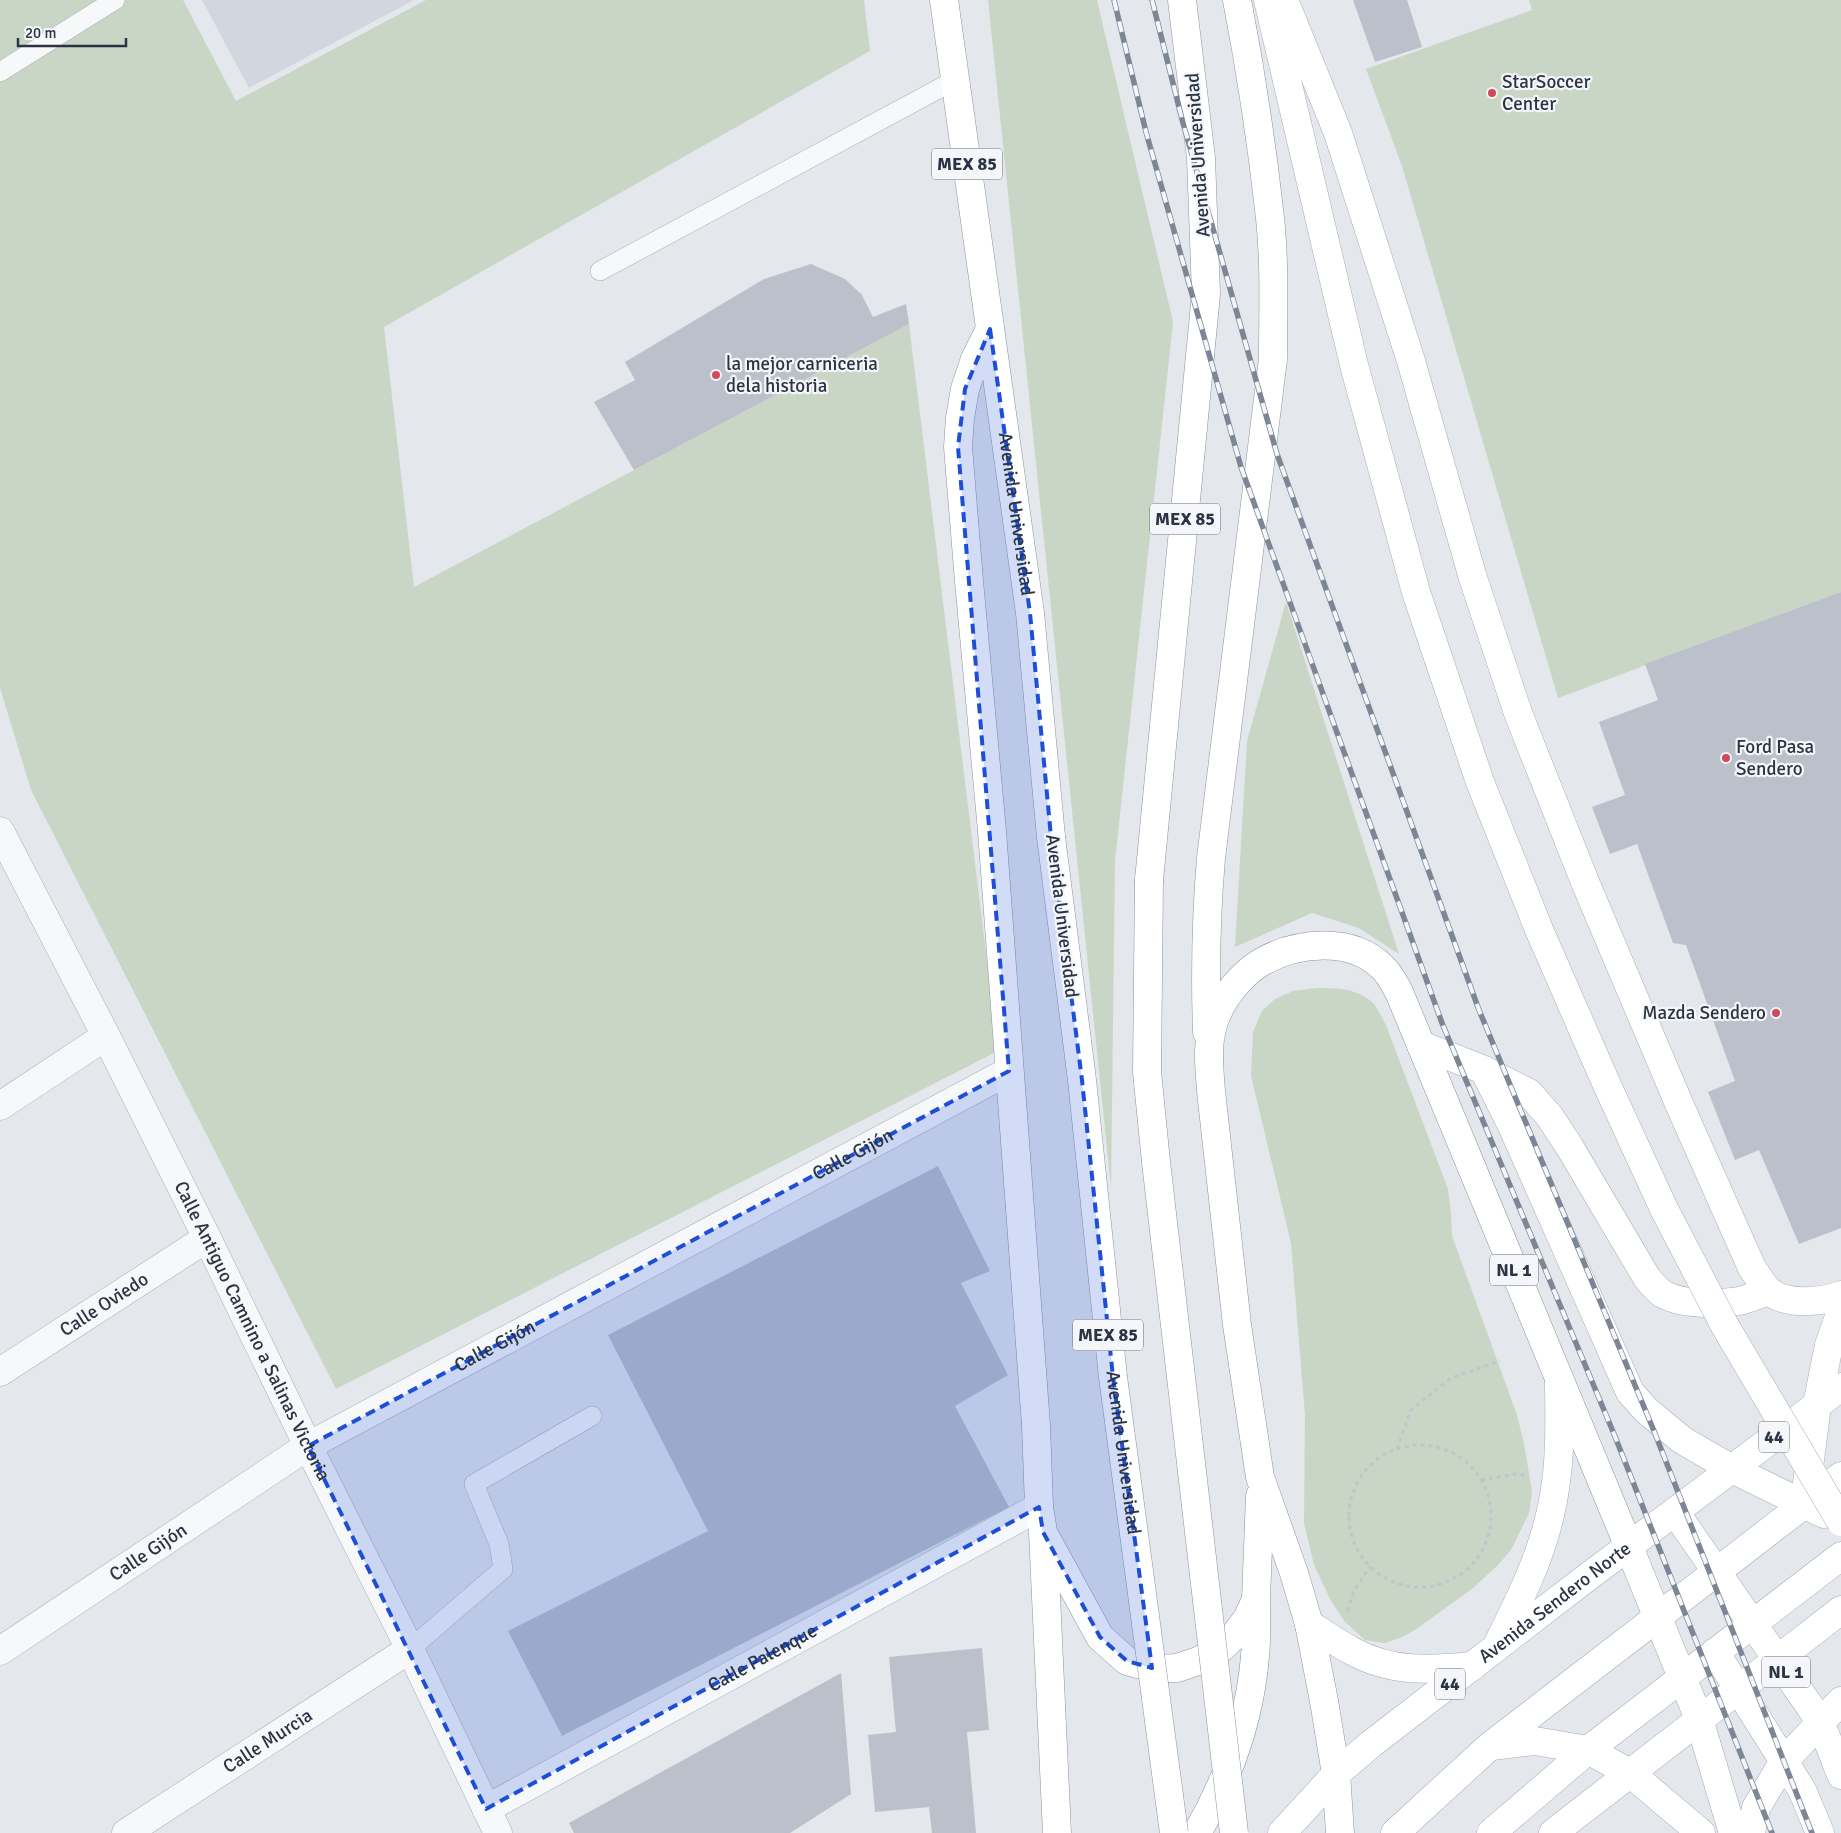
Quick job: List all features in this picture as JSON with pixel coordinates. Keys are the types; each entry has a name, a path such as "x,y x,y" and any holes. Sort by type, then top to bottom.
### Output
{"main road":[{"name":"Avenida Universidad","path":"944,0 1030,613 1051,837 1082,1080 1112,1377 1174,1833"},
{"name":"Avenida Universidad","path":"1182,0 1201,158 1206,294 1149,880 1148,1081 1234,1833"},
{"path":"1197,1833 1214,1803 1241,1731 1250,1694 1256,1656 1260,1477 1237,1325 1211,1091 1206,974 1207,914 1211,858 1273,359 1273,276 1270,219 1252,82 1237,0"},
{"path":"1268,0 1354,365 1416,592 1480,782 1529,905 1607,1085 1664,1209 1725,1326 1841,1522"},
{"path":"1284,0 1338,134 1411,361 1473,578 1518,713 1585,882 1680,1106 1752,1268 1769,1291 1780,1297 1807,1302 1819,1302 1841,1295"},
{"path":"990,329 976,358 965,389 958,447 992,831 1036,1425 1057,1833"},
{"name":"NL 1","path":"1208,1052 1216,1015 1227,996 1241,978 1260,964 1281,953 1297,949 1333,945 1368,957 1381,966 1392,978 1400,992 1699,1719 1733,1833"},
{"path":"1421,1045 1484,1070 1529,1093 1550,1117 1569,1146 1654,1287 1676,1299 1714,1303 1741,1301 1769,1291"},
{"path":"1484,1070 1512,1126 1630,1392 1663,1426 1682,1440 1732,1469 1841,1522"},
{"path":"1805,1503 1817,1405 1830,1345 1841,1312"},
{"path":"1494,1649 1528,1582 1541,1550 1550,1517 1559,1449 1559,1378"},
{"name":"Avenida Sendero Norte","path":"1282,1833 1336,1774 1371,1744 1841,1387"},
{"path":"1394,1833 1490,1746 1841,1476"},
{"path":"1260,1477 1294,1573 1309,1624 1336,1774 1340,1833"},
{"name":"NL 1","path":"1675,1512 1820,1721 1841,1775"},
{"path":"1041,1520 1100,1637 1127,1660 1156,1669 1177,1668 1198,1661 1218,1651 1234,1636 1247,1619 1256,1599"},
{"path":"1491,1833 1588,1750 1841,1556"},
{"path":"1553,1833 1841,1610"},
{"path":"1309,1624 1352,1651 1397,1667 1422,1670 1473,1666"},
{"path":"1715,1652 1802,1790 1820,1833"},
{"path":"1751,1833 1756,1808 1784,1761 1841,1701"},
{"path":"1490,1746 1536,1740 1588,1750 1630,1773 1701,1833"}],"street":[{"name":"Calle Antiguo Camnino a Salinas Victoria","path":"0,831 106,1036 207,1238 308,1446 410,1649 498,1833"},
{"path":"0,1106 106,1036"},
{"name":"Calle Gijón","path":"0,1651 308,1446 1009,1071"},
{"name":"Calle Oviedo","path":"0,1372 207,1238"},
{"name":"Calle Palenque","path":"486,1809 1041,1520"},
{"name":"Calle Murcia","path":"126,1833 410,1649"}],"lane":[{"path":"0,72 115,0"},
{"path":"600,271 955,80"},
{"path":"410,1649 503,1569 499,1544 474,1484 592,1416"}],"path":[{"path":"1397,1449 1411,1410 1451,1378 1500,1361"},
{"path":"1416,1446 1436,1447 1454,1454 1469,1465 1481,1480 1490,1502 1490,1524 1484,1546 1472,1565 1454,1579 1433,1586 1410,1587 1388,1580 1370,1567 1355,1548 1349,1525 1350,1500 1360,1478 1376,1460 1397,1449 1416,1446"},
{"path":"1481,1480 1516,1474 1532,1477"},
{"path":"1347,1616 1353,1592 1370,1567"}],"highlighted area":[{"path":"990,329 1030,613 1051,837 1082,1080 1113,1377 1152,1668 1127,1661 1100,1637 1043,1532 1039,1507 486,1809 308,1446 1009,1071 958,447 965,389"}],"shaded area":[{"path":"202,0 414,0 249,88"}],"green space":[{"path":"0,0 183,0 236,101 426,0 864,0 870,51 384,327 414,587 909,324 998,1051 336,1389 31,790 0,688"},
{"path":"988,0 1097,0 1173,322 1115,861 1111,1187"},
{"path":"1529,0 1841,0 1841,592 1558,698 1402,166 1366,69 1532,10"},
{"path":"1286,602 1399,954 1359,928 1312,913 1235,947 1247,741"},
{"path":"1331,988 1358,993 1371,1001 1386,1025 1448,1189 1452,1236 1517,1415 1524,1443 1532,1492 1529,1513 1511,1550 1498,1565 1473,1588 1415,1630 1400,1638 1384,1643 1365,1640 1345,1622 1330,1599 1314,1565 1304,1523 1305,1415 1291,1243 1251,1076 1253,1032 1262,1011 1275,999 1293,991"}],"building":[{"path":"1353,0 1407,0 1422,47 1375,62"},
{"path":"811,264 845,279 862,295 873,317 906,304 909,324 634,470 594,402 635,380 625,362 764,279"},
{"name":"Ford Pasa Sendero","path":"1841,592 1841,1228 1799,1244 1759,1150 1735,1160 1708,1092 1735,1081 1686,945 1673,943 1637,844 1610,854 1592,807 1625,795 1599,722 1658,700 1645,664"},
{"path":"938,1166 990,1271 961,1283 1008,1375 955,1406 1009,1507 562,1736 508,1631 708,1531 608,1335"},
{"path":"982,1648 989,1730 967,1732 976,1833 932,1833 929,1807 875,1812 868,1735 896,1732 889,1657"},
{"path":"841,1673 851,1794 790,1833 574,1833 569,1823"}],"railway":[{"path":"1114,0 1146,132 1241,467 1442,1023 1614,1434 1772,1833"},
{"path":"1152,0 1183,123 1277,454 1479,1010 1654,1431 1812,1833"}],"place":[{"name":"StarSoccer Center","path":"1492,93"},
{"name":"la mejor carniceria dela historia","path":"716,375"},
{"name":"Ford Pasa Sendero","path":"1726,758"},
{"name":"Mazda Sendero","path":"1776,1013"}]}
